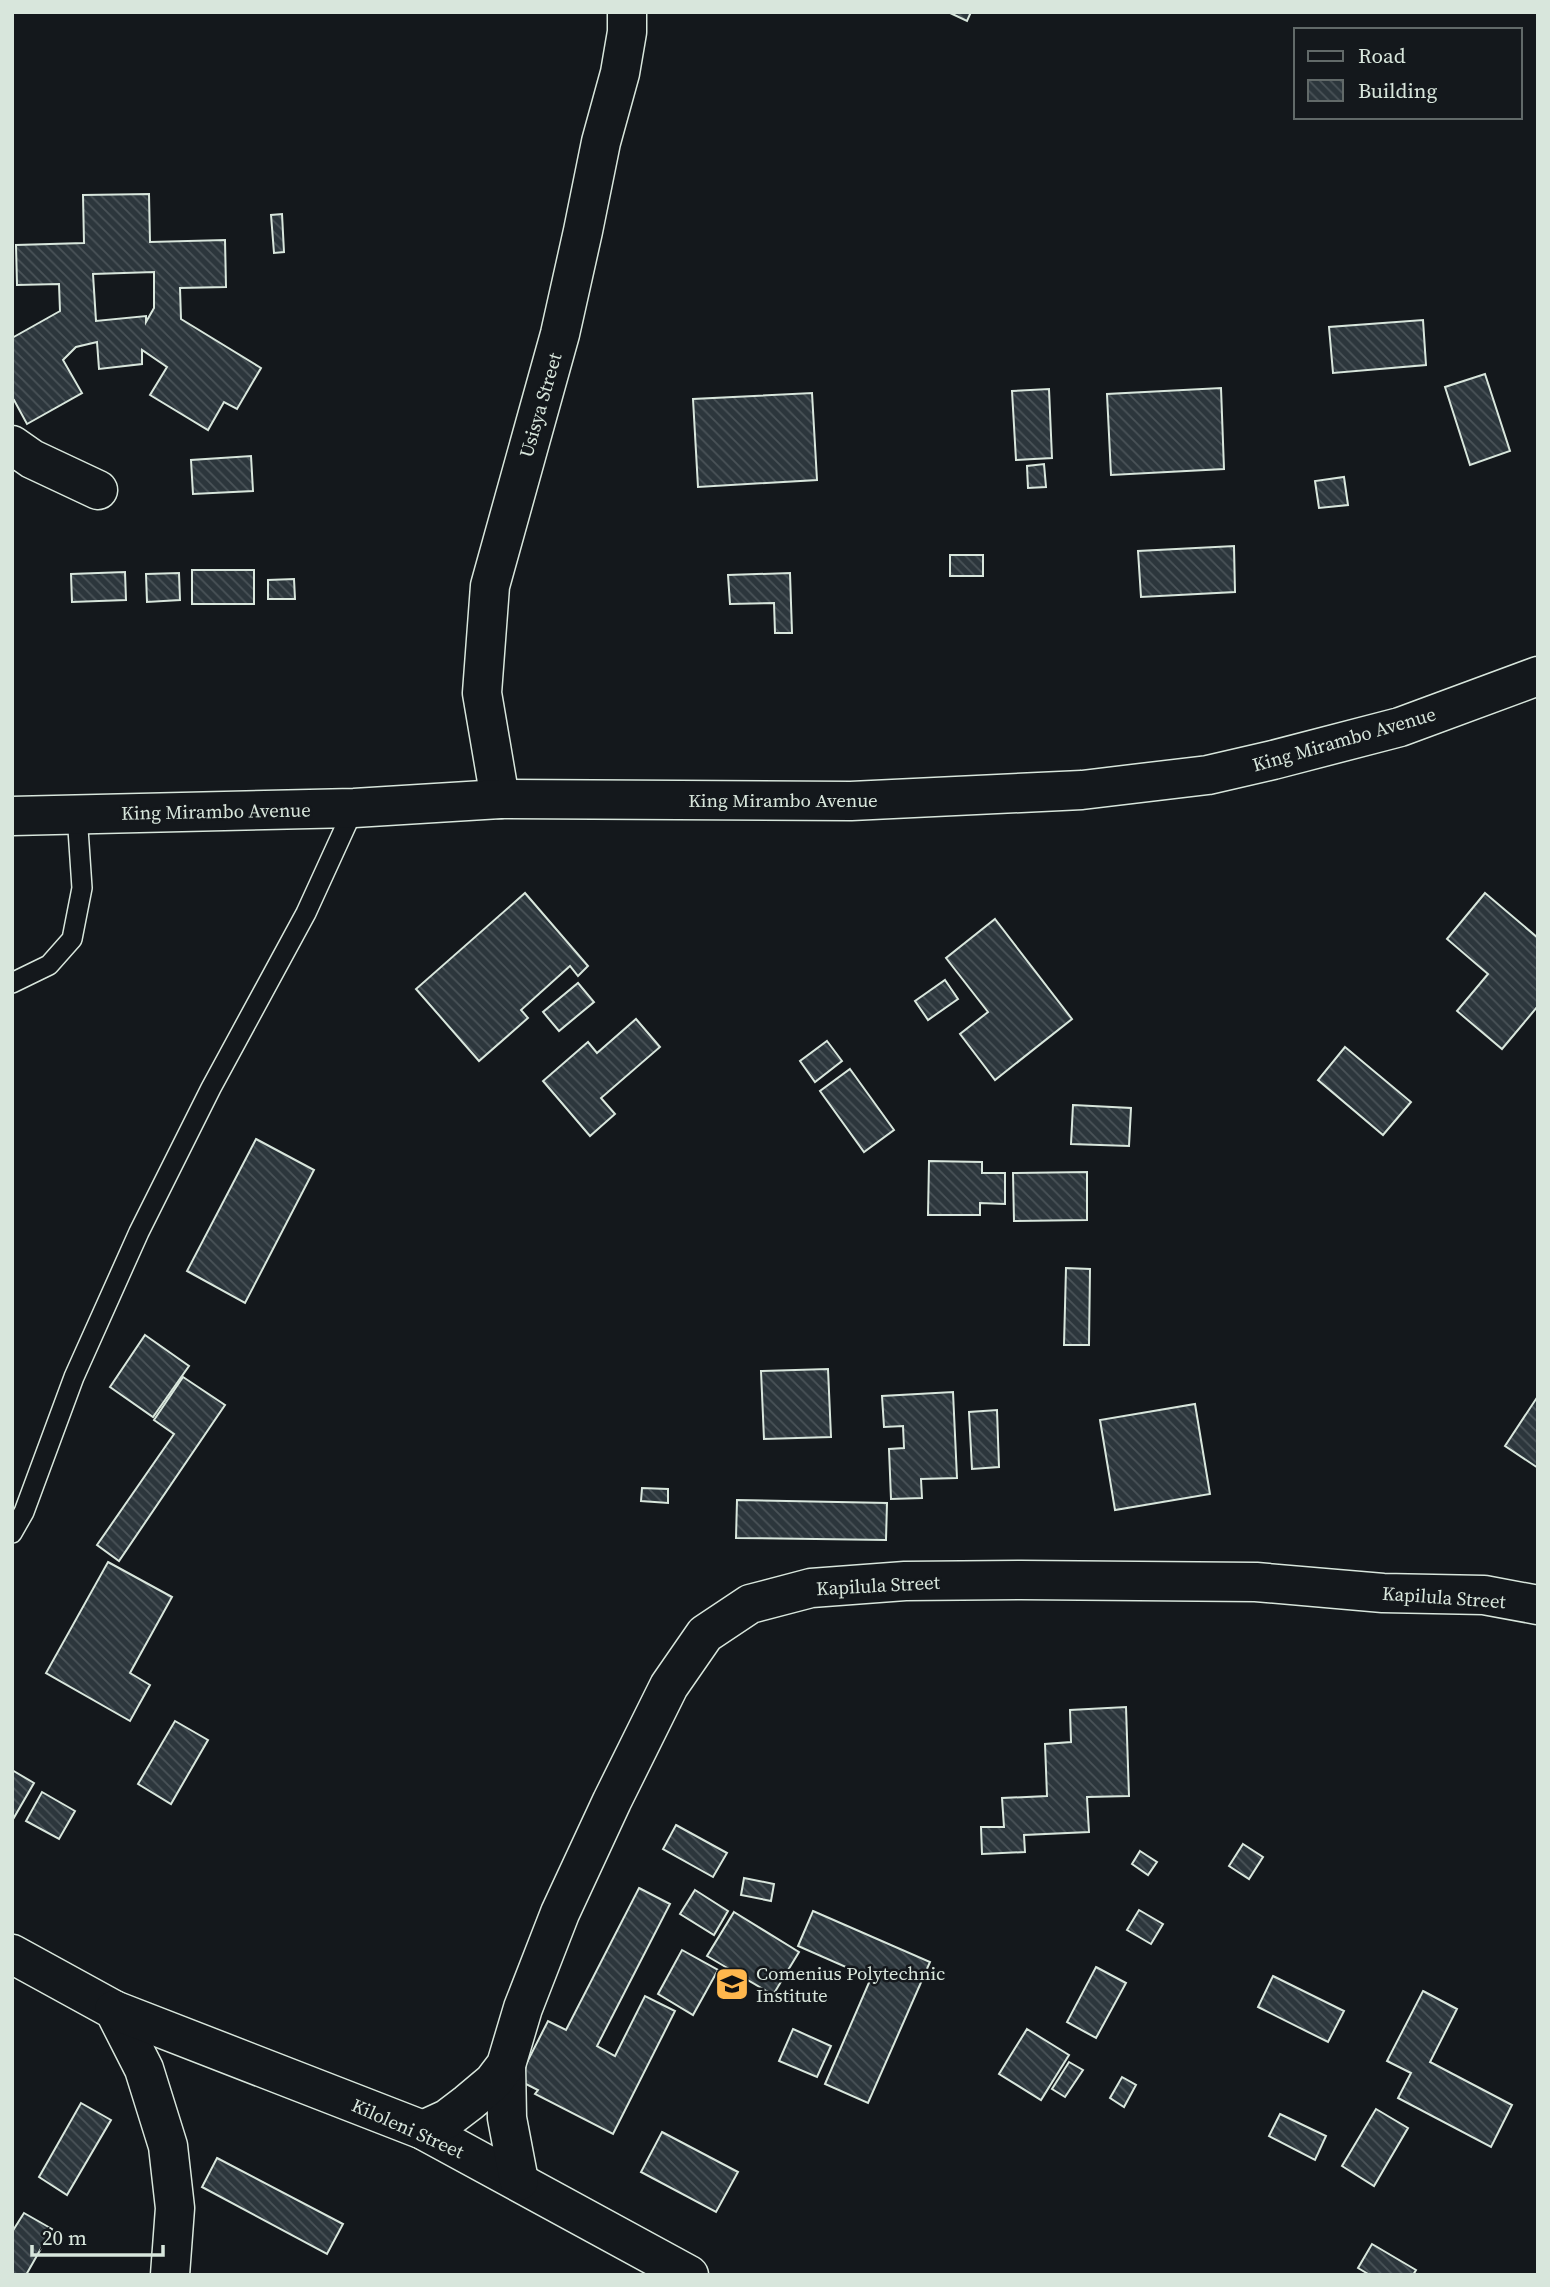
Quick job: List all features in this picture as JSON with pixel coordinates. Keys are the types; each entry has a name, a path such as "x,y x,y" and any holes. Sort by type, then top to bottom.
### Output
{"street":[{"name":"Usisya Street","path":"500,799 482,693 489,586 559,334 601,142 620,74 627,32 627,12"},
{"path":"12,444 32,459 98,490"},
{"name":"King Mirambo Avenue","path":"12,816 354,808 500,799 850,801 1082,790 1208,775 1273,760 1400,727 1538,676"},
{"name":"Kapilula Street","path":"519,2181 507,2118 506,2065 523,2008 560,1913 669,1686 705,1634 750,1604 811,1588 905,1581 1034,1580 1256,1582 1383,1593 1484,1595 1538,1605"},
{"name":"Kiloleni Street","path":"12,1954 114,2010 423,2130 690,2275"},
{"path":"114,2010 144,2068 168,2146 175,2208 170,2275"},
{"name":"Kapilula Street","path":"423,2130 447,2119 468,2103 494,2082 506,2065"}],"lane":[{"path":"12,1533 24,1512 74,1377 139,1232 211,1088 306,913 354,808"},
{"path":"12,983 49,965 72,939 82,888 77,814"}],"building":[{"path":"948,12 971,12 967,21"},
{"path":"149,194 150,242 225,240 226,287 180,288 181,319 261,368 237,409 224,402 208,430 150,395 167,367 142,350 142,364 99,369 97,342 76,347 63,360 82,393 27,424 14,400 12,401 12,338 60,311 59,284 17,285 16,245 84,243 83,195","holes":["154,272 154,308 146,322 146,316 96,321 93,274"]},
{"path":"282,214 284,252 274,253 271,215"},
{"path":"1423,320 1426,365 1333,373 1329,327"},
{"path":"1485,374 1510,451 1470,465 1445,387"},
{"path":"1221,388 1224,469 1111,475 1107,394"},
{"path":"1049,389 1052,458 1016,460 1012,391"},
{"path":"812,393 817,480 698,487 693,399"},
{"path":"251,456 253,491 193,494 191,460"},
{"path":"1044,464 1046,487 1028,488 1027,466"},
{"path":"1344,477 1348,505 1319,508 1315,481"},
{"path":"1234,546 1235,592 1141,597 1138,551"},
{"path":"950,555 983,555 983,576 950,576"},
{"path":"192,570 254,570 254,604 192,604"},
{"path":"125,572 126,600 72,602 71,574"},
{"path":"179,573 180,600 147,602 146,574"},
{"path":"790,573 792,633 775,633 774,603 730,604 728,575"},
{"path":"294,579 295,599 268,599 268,580"},
{"path":"525,893 588,966 578,976 570,966 521,1010 528,1018 479,1061 416,989"},
{"path":"1485,893 1538,938 1538,1006 1502,1049 1457,1011 1488,974 1447,939"},
{"path":"995,919 1072,1019 995,1080 960,1034 988,1012 946,958"},
{"path":"945,980 958,999 928,1020 915,1001"},
{"path":"578,983 594,1002 559,1031 543,1012"},
{"path":"636,1019 660,1047 601,1098 615,1114 590,1136 543,1081 588,1042 597,1053"},
{"path":"827,1041 842,1061 815,1082 800,1061"},
{"path":"1345,1047 1411,1102 1383,1135 1318,1080"},
{"path":"850,1069 894,1130 864,1152 820,1091"},
{"path":"1073,1105 1131,1108 1129,1146 1071,1144"},
{"path":"256,1139 314,1170 245,1303 187,1271"},
{"path":"929,1161 982,1162 982,1173 1005,1173 1005,1204 980,1203 980,1215 928,1215"},
{"path":"1087,1172 1087,1220 1014,1221 1013,1173"},
{"path":"1066,1268 1090,1269 1089,1345 1064,1345"},
{"path":"145,1335 189,1366 153,1417 110,1387"},
{"path":"828,1369 831,1437 764,1439 761,1371"},
{"path":"183,1377 225,1405 119,1561 97,1545 174,1434 154,1420"},
{"path":"953,1392 957,1478 921,1479 922,1498 891,1499 889,1449 904,1448 903,1426 884,1427 882,1396"},
{"path":"1538,1396 1538,1468 1505,1446"},
{"path":"1195,1404 1210,1494 1115,1510 1100,1420"},
{"path":"997,1410 999,1467 972,1469 969,1412"},
{"path":"642,1488 668,1489 668,1503 641,1501"},
{"path":"737,1500 887,1503 886,1540 736,1538"},
{"path":"108,1562 172,1597 130,1673 150,1685 130,1721 46,1673"},
{"path":"1126,1707 1129,1796 1087,1797 1089,1832 1024,1835 1025,1852 982,1854 981,1827 1004,1827 1002,1798 1047,1796 1045,1744 1071,1742 1070,1710"},
{"path":"175,1721 208,1740 171,1804 138,1784"},
{"path":"12,1770 34,1783 12,1821"},
{"path":"42,1792 75,1811 59,1839 26,1821"},
{"path":"676,1825 727,1853 713,1877 663,1849"},
{"path":"1243,1844 1263,1857 1249,1879 1229,1866"},
{"path":"1140,1851 1157,1862 1148,1875 1132,1864"},
{"path":"744,1878 774,1884 771,1901 741,1895"},
{"path":"639,1888 670,1904 597,2046 615,2056 645,1996 675,2011 613,2134 535,2094 538,2090 518,2080 548,2021 566,2030"},
{"path":"695,1890 728,1911 714,1935 680,1914"},
{"path":"1139,1910 1163,1924 1151,1944 1127,1930"},
{"path":"813,1911 930,1962 868,2103 825,2084 871,1978 798,1946"},
{"path":"734,1912 799,1952 773,1995 707,1956"},
{"path":"682,1950 718,1970 693,2015 658,1994"},
{"path":"1096,1967 1126,1983 1096,2038 1067,2022"},
{"path":"1273,1976 1344,2011 1328,2042 1258,2007"},
{"path":"1423,1991 1457,2009 1430,2062 1512,2105 1491,2147 1398,2098 1411,2073 1387,2061"},
{"path":"793,2029 831,2046 817,2077 779,2061"},
{"path":"1027,2029 1069,2055 1041,2100 999,2074"},
{"path":"1069,2062 1083,2070 1065,2097 1052,2089"},
{"path":"1122,2077 1136,2085 1124,2107 1110,2098"},
{"path":"81,2103 111,2120 67,2195 39,2177"},
{"path":"1376,2109 1408,2128 1374,2186 1342,2166"},
{"path":"1280,2114 1326,2136 1315,2160 1269,2136"},
{"path":"662,2132 738,2172 716,2212 641,2172"},
{"path":"217,2158 343,2224 327,2254 202,2187"},
{"path":"24,2213 52,2229 26,2275 12,2275 12,2232"},
{"path":"1372,2244 1416,2270 1413,2275 1370,2275 1358,2268"}],"place":[{"name":"Comenius Polytechnic Institute","path":"732,1984"}]}
